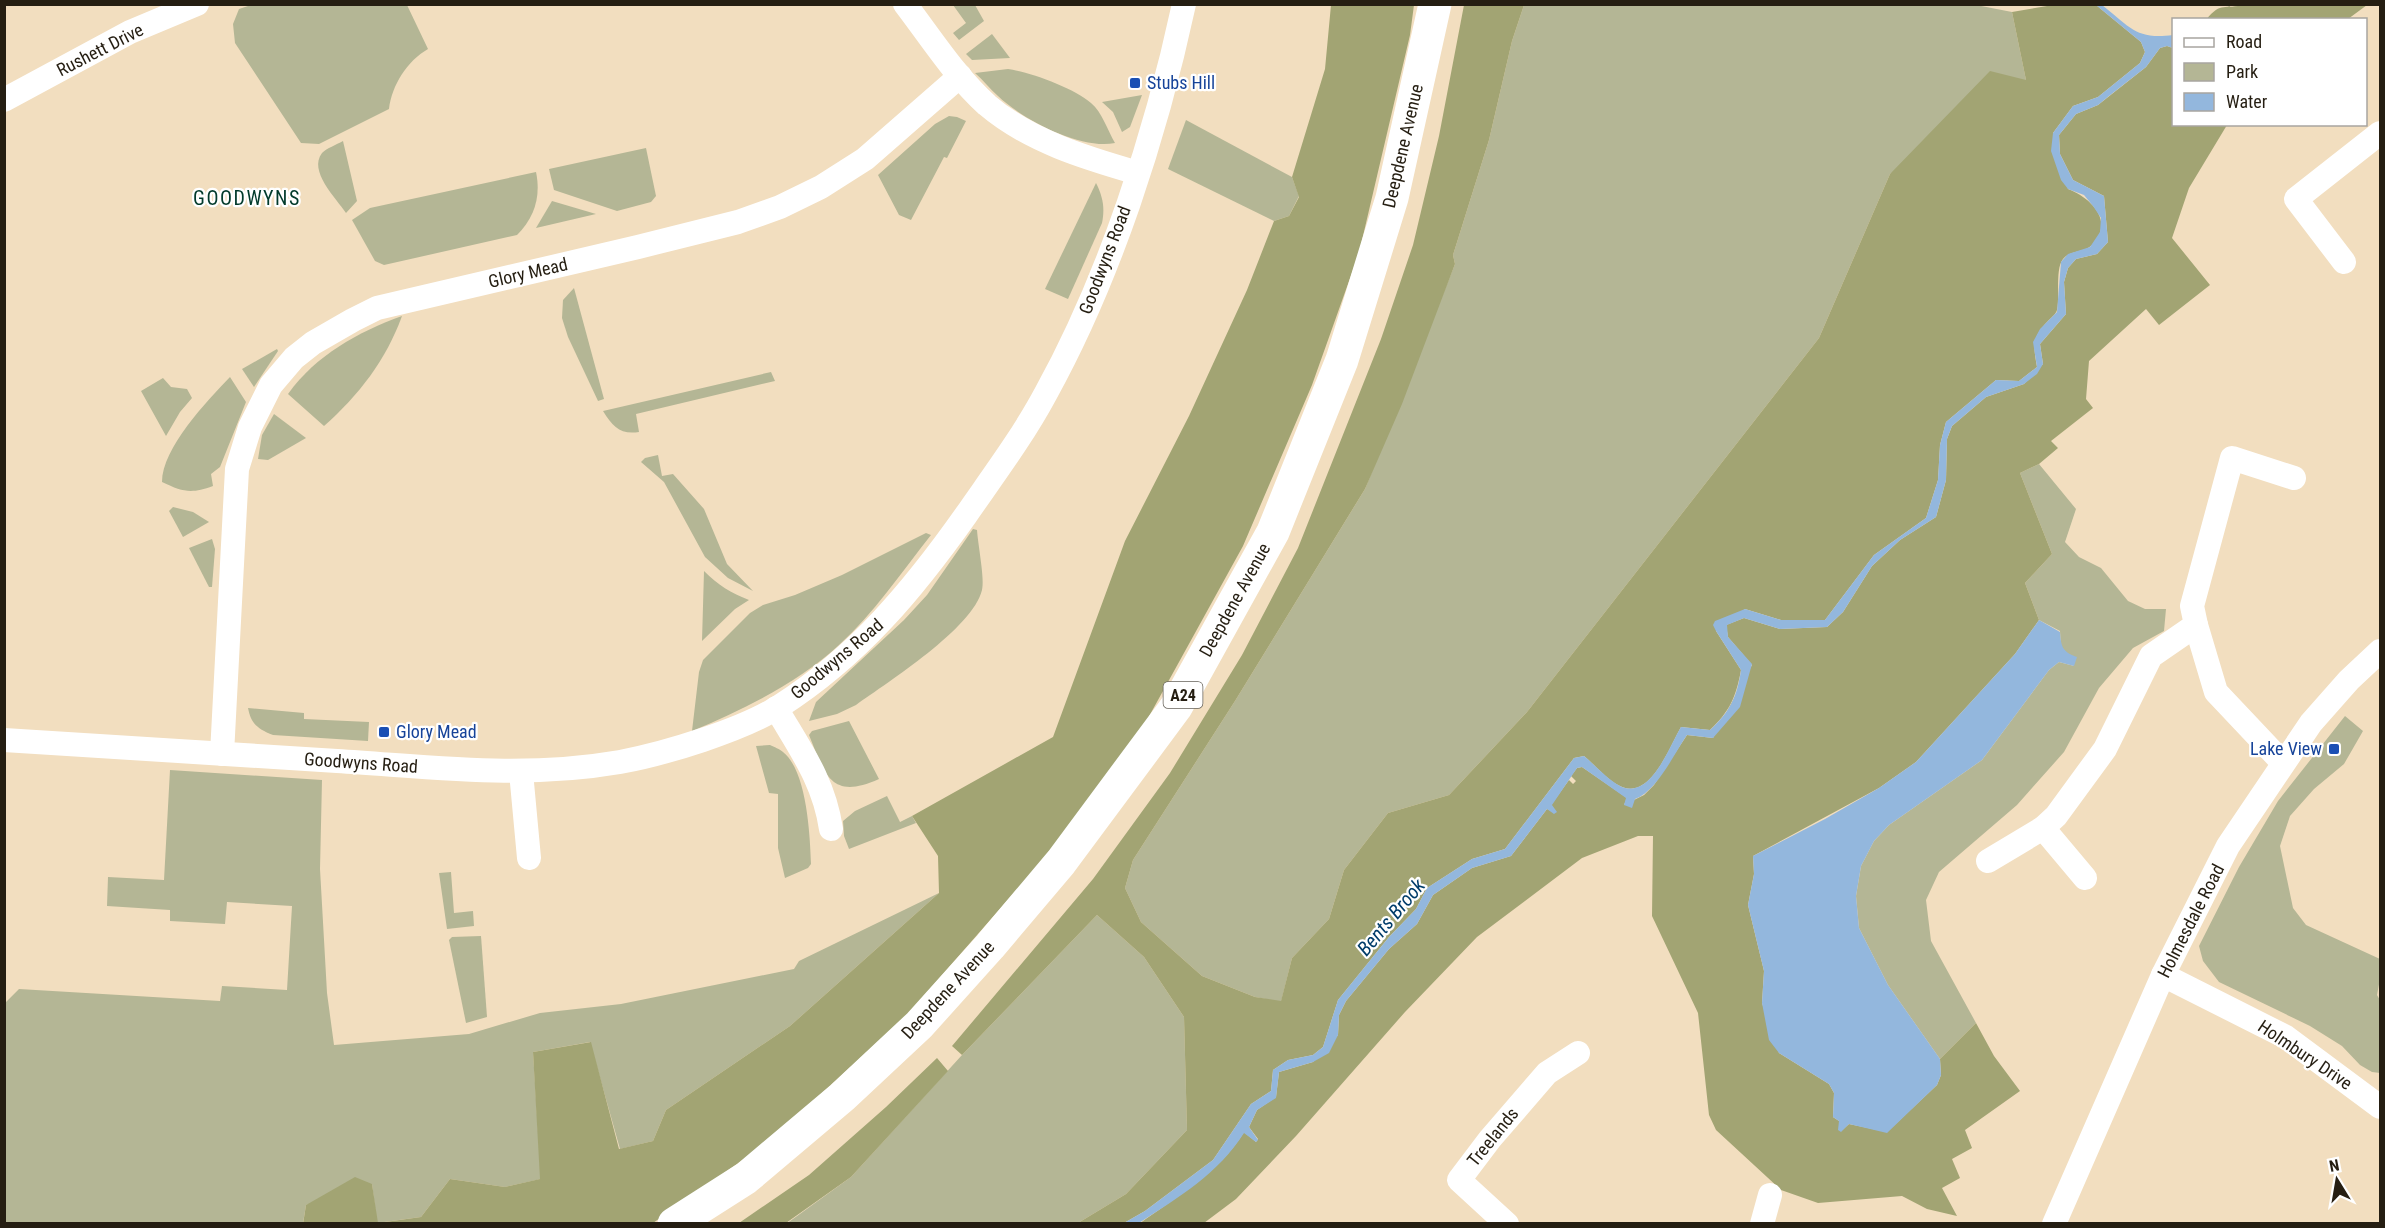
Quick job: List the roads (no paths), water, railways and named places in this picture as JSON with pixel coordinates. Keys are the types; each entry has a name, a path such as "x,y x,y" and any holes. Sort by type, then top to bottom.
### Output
{"highway":[{"name":"Deepdene Avenue","path":"674,1224 746,1178 842,1096 918,1025 990,946 1061,862 1176,707 1273,532 1342,360 1392,198 1435,4"}],"street":[{"name":"Rushett Drive","path":"4,100 130,32 197,4"},
{"path":"905,4 960,76 987,105 1020,129 1092,160 1138,173"},
{"name":"Goodwyns Road","path":"4,740 468,771 553,771 623,761 688,744 776,708 826,673 888,616 949,539 992,478 1045,395 1109,255 1138,173 1184,4"},
{"name":"Glory Mead","path":"222,754 237,469 250,427 260,406 271,385 294,358 313,343 377,308 738,222 780,207 821,187 865,159 960,76"},
{"path":"2344,262 2296,199 2380,132"},
{"path":"2283,763 2216,692 2192,606 2232,459 2294,478"},
{"path":"1988,861 2043,828 2056,816 2105,749 2151,656 2196,625"},
{"name":"Holmesdale Road","path":"2054,1224 2163,975 2228,846 2311,723 2349,680 2380,651"},
{"path":"776,708 802,750 817,780 827,806 831,830"},
{"path":"521,772 529,858"},
{"path":"2043,828 2085,878"},
{"name":"Holmbury Drive","path":"2163,975 2286,1037 2380,1107"},
{"name":"Treelands","path":"1507,1224 1459,1180 1490,1139 1547,1073 1578,1053"},
{"path":"1762,1224 1770,1195"}],"water":[{"path":"2096,5 2102,5 2142,34 2172,35 2172,48 2167,46 2160,48 2146,67 2098,105 2076,114 2059,135 2060,154 2073,180 2104,196 2108,242 2097,254 2076,259 2068,268 2064,282 2066,314 2040,344 2043,364 2037,374 2024,384 1986,397 1952,426 1947,439 1946,480 1936,517 1900,540 1872,566 1843,612 1827,627 1780,629 1744,618 1727,625 1728,637 1752,664 1740,707 1713,738 1687,735 1658,780 1643,795 1635,799 1632,808 1624,805 1626,798 1582,767 1577,768 1552,805 1557,812 1554,814 1547,809 1511,856 1472,868 1433,895 1417,924 1389,949 1346,1001 1339,1015 1338,1035 1329,1053 1313,1062 1279,1072 1276,1098 1257,1110 1249,1127 1258,1140 1256,1142 1244,1133 1223,1160 1197,1184 1139,1223 1124,1223 1145,1211 1213,1160 1251,1104 1271,1091 1273,1070 1288,1060 1313,1055 1323,1047 1338,1000 1389,937 1416,909 1427,888 1472,859 1505,849 1574,758 1584,756 1615,783 1631,789 1640,786 1657,770 1681,727 1710,730 1717,723 1732,703 1741,670 1716,631 1713,625 1715,621 1745,609 1781,620 1825,620 1874,555 1926,518 1938,480 1940,445 1946,422 1996,380 2019,381 2037,367 2033,342 2040,329 2057,312 2061,262 2068,254 2090,247 2100,232 2101,218 2093,206 2084,195 2068,189 2061,180 2051,151 2053,133 2073,106 2098,97 2140,63 2145,52 2141,42"},
{"path":"2039,620 2060,632 2063,648 2077,657 2074,666 2059,662 2049,670 1982,760 1889,825 1874,841 1861,866 1856,896 1859,928 1888,985 1940,1059 1941,1075 1937,1085 1887,1133 1849,1124 1841,1132 1838,1130 1839,1121 1833,1117 1834,1093 1829,1084 1779,1053 1769,1040 1762,1003 1764,971 1748,905 1754,874 1753,856 1879,788 1916,762 2015,654"}],"place":[{"name":"Stubs Hill","path":"1135,83"},
{"name":"Glory Mead","path":"384,732"},
{"name":"Lake View","path":"2334,749"}],"district":[{"name":"GOODWYNS","path":"247,198"}],"water label":[{"name":"Bents Brook","path":"1391,917"}]}
